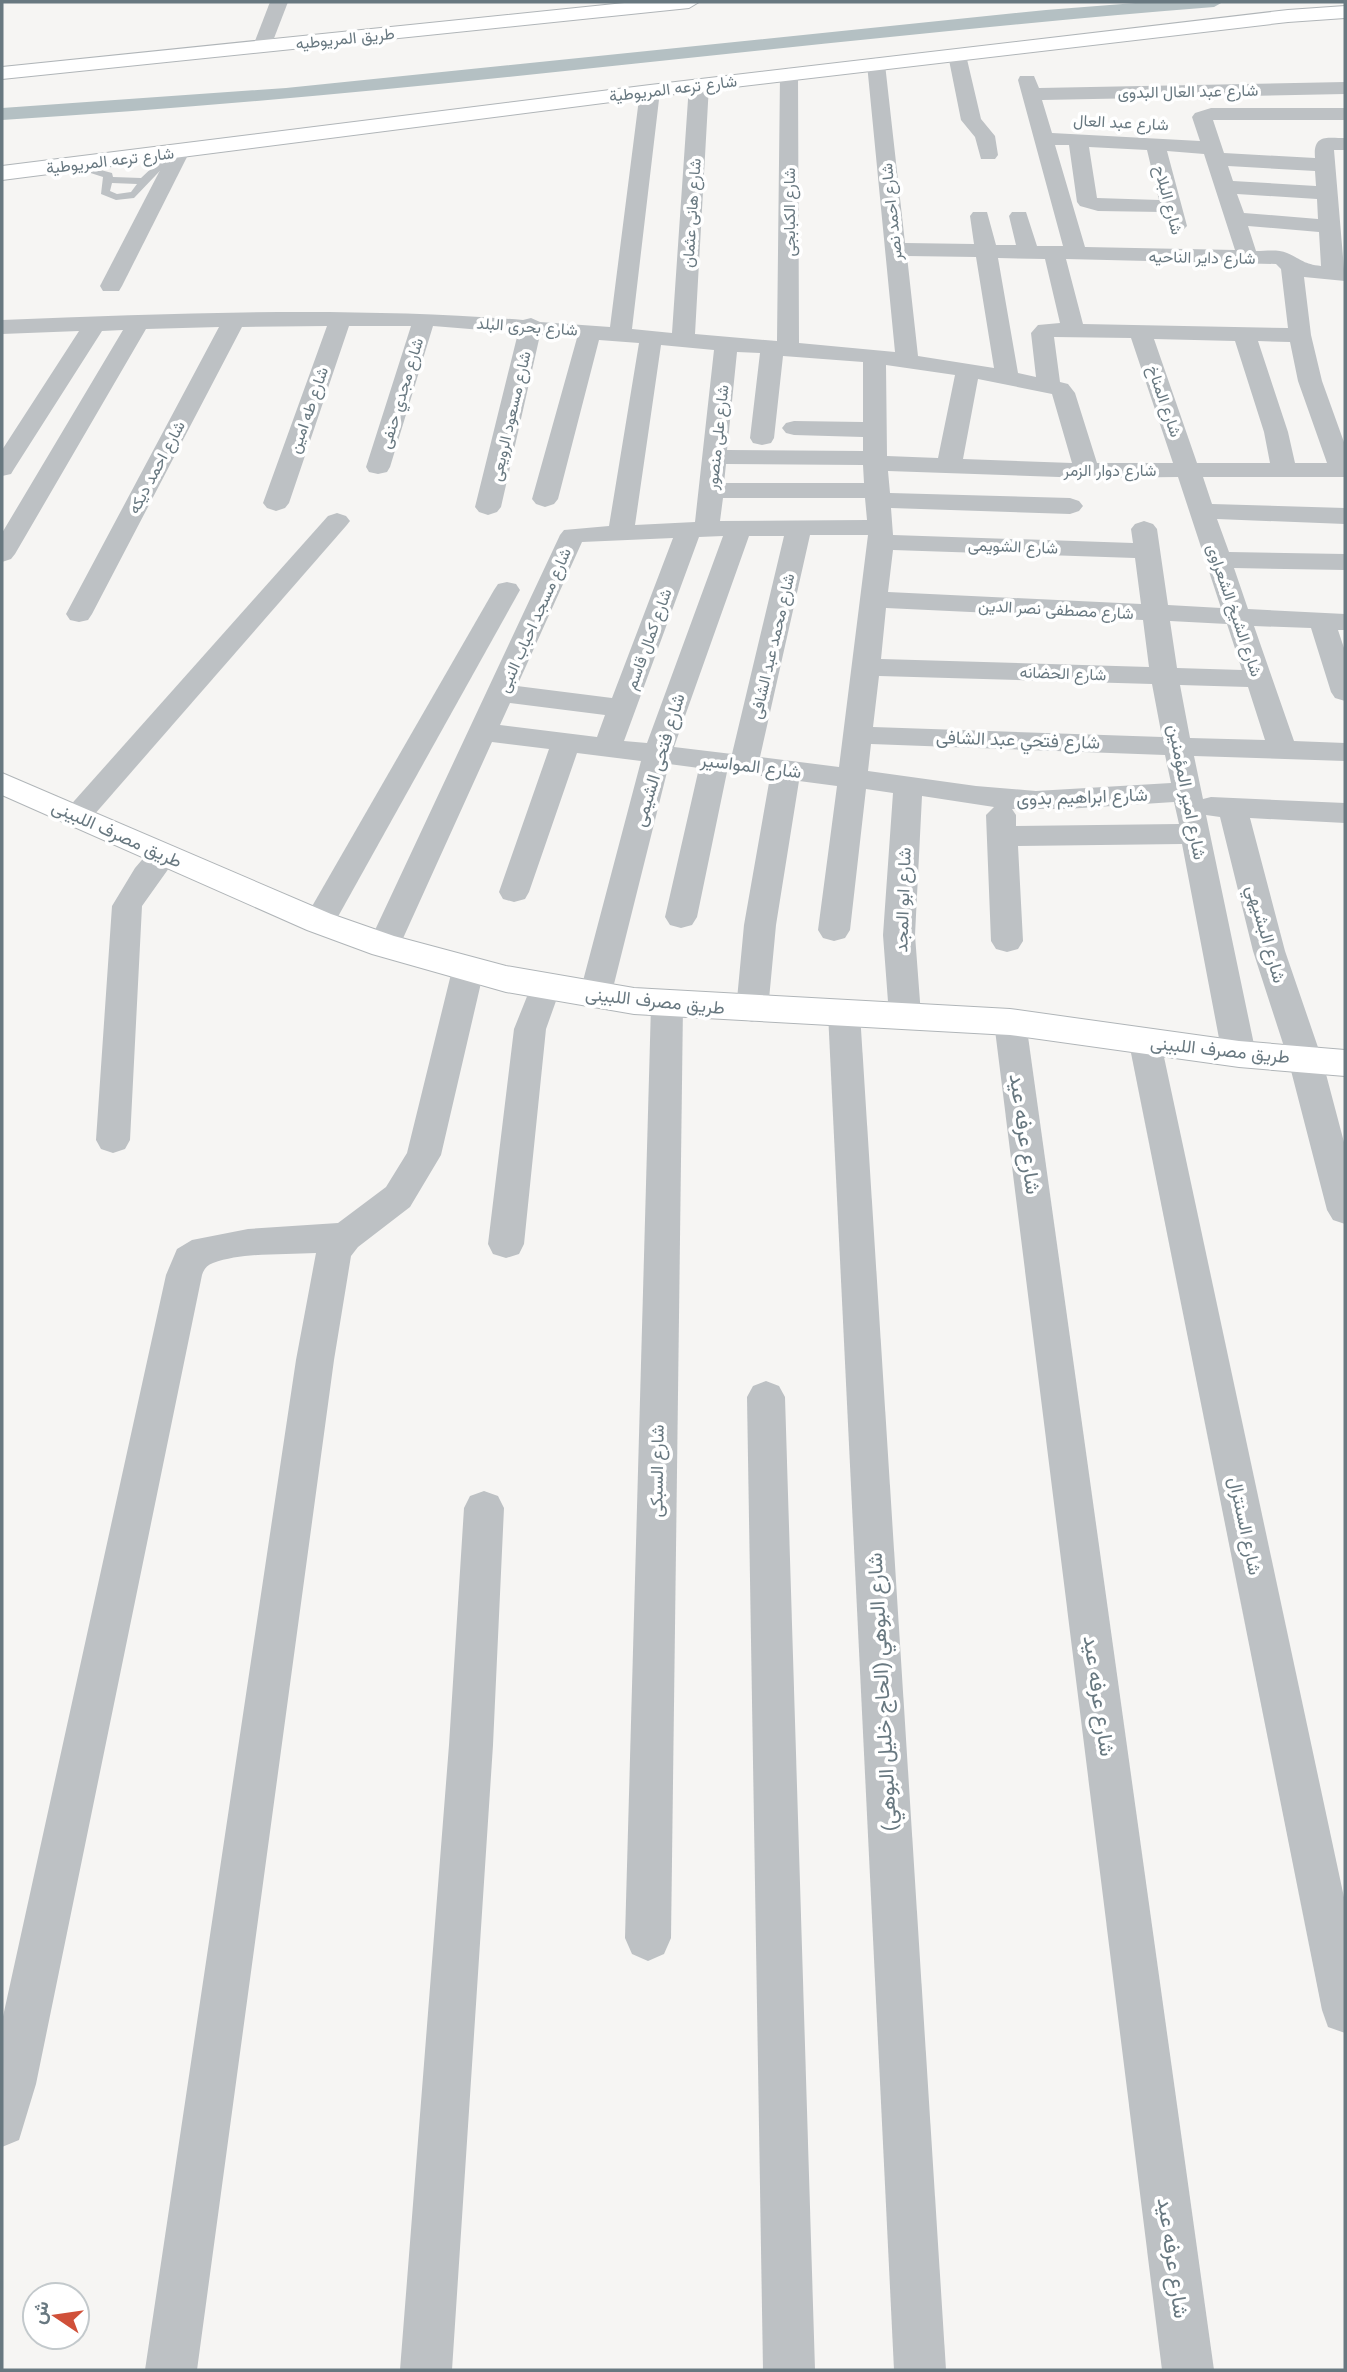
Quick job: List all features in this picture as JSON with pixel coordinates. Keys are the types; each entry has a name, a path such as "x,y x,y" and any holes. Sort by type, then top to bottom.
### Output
{"street":[{"path":"262,47 279,2"},
{"name":"طريق المريوطيه","path":"2,73 688,2"},
{"name":"شارع ترعه المريوطية","path":"2,173 699,85 1345,12"},
{"path":"957,55 971,120 985,136 988,155"},
{"name":"شارع احمد نصر","path":"876,64 906,359"},
{"path":"1262,71 1345,71"},
{"name":"شارع الكبابجى","path":"762,438 780,349 789,75"},
{"name":"شارع هانى عثمان","path":"683,340 699,85"},
{"name":"شارع عبد العال البدوى","path":"1044,125 1029,87 1345,89"},
{"path":"620,334 650,91"},
{"path":"1248,258 1214,153 1199,122 1345,114"},
{"path":"1044,125 1078,140 1154,144 1214,153 1331,183"},
{"path":"1044,125 1065,253 1073,331"},
{"path":"1078,140 1086,200 1095,205 1170,206"},
{"name":"شارع البلاح","path":"1154,144 1184,256"},
{"path":"1339,275 1329,226 1331,183 1324,145 1345,144"},
{"path":"111,286 177,151"},
{"path":"1225,187 1331,183"},
{"path":"1111,205 1126,255"},
{"path":"980,216 1007,377"},
{"path":"1019,216 1028,252"},
{"path":"1235,219 1329,226"},
{"name":"شارع داير الناحيه","path":"895,249 1283,259 1292,267 1339,275"},
{"path":"1292,267 1300,335 1310,381 1344,470"},
{"name":"شارع طه امين","path":"276,503 341,318"},
{"name":"شارع بحرى البلد","path":"2,327 424,318 906,359 1049,386"},
{"name":"شارع مجدي حنفى","path":"377,467 424,318"},
{"name":"شارع احمد ديكه","path":"79,614 234,320"},
{"path":"2,554 138,323"},
{"path":"2,469 94,325"},
{"name":"شارع مسعود الرويعى","path":"488,508 531,325"},
{"path":"545,499 590,331"},
{"path":"1087,471 1063,393 1049,386 1043,332 1300,335"},
{"name":"شارع المناخ","path":"1142,333 1188,470"},
{"path":"1245,335 1276,432 1284,471"},
{"path":"621,532 651,337"},
{"name":"شارع على منصور","path":"698,530 712,490 726,344"},
{"path":"834,930 874,599 879,515 874,356"},
{"path":"949,466 968,370"},
{"path":"794,428 875,430"},
{"name":"شارع دوار الزمر","path":"715,457 876,460 949,466 1087,471 1344,470"},
{"name":"شارع الشيخ الشعراوى","path":"1188,470 1283,750"},
{"path":"712,490 879,515 1070,506"},
{"path":"1202,511 1345,516"},
{"name":"شارع مسجد احباب النبى","path":"384,945 573,535 799,527 879,515"},
{"name":"شارع الشويمى","path":"879,515 1145,540"},
{"path":"77,816 337,521"},
{"name":"شارع محمد عبد الشافى","path":"744,765 799,527"},
{"name":"شارع فتحى الشيمى","path":"595,996 657,754 740,528"},
{"name":"شارع كمال قاسم","path":"607,748 698,530"},
{"name":"شارع امير المؤمنين","path":"1145,540 1164,676 1239,1054"},
{"path":"1219,560 1345,562"},
{"path":"319,922 507,590"},
{"name":"شارع مصطفى نصر الدين","path":"874,599 1334,622"},
{"path":"1334,622 1345,692"},
{"name":"شارع الحضانه","path":"866,667 1259,678"},
{"path":"501,693 622,708"},
{"name":"شارع المواسير","path":"483,732 852,779"},
{"name":"شارع فتحي عبد الشافى","path":"858,735 1177,745"},
{"path":"514,892 566,743"},
{"path":"1177,745 1344,756"},
{"path":"681,917 715,761"},
{"path":"752,1010 760,925 786,771"},
{"name":"شارع ابراهيم بدوى","path":"852,779 1001,800 1191,810"},
{"name":"طريق مصرف اللبينى","path":"2,783 319,922 468,970 545,987 667,1004 752,1010 905,1014 1010,1022 1239,1054 1345,1063"},
{"name":"شارع ابو المجد","path":"905,1014 899,935 908,785"},
{"path":"1001,800 1007,941"},
{"path":"1002,836 1191,810 1232,808 1345,813"},
{"name":"شارع البشيهي","path":"1232,808 1269,951 1305,1059 1345,1210"},
{"path":"113,1140 127,906 146,875 164,854"},
{"path":"171,2370 315,1360 334,1253 345,1237 398,1197 425,1155 468,970"},
{"path":"506,1244 530,1028 545,987"},
{"name":"شارع السبكى","path":"648,1938 667,1004"},
{"name":"شارع البوهي (الحاج خليل البوهي)","path":"844,1013 920,2370"},
{"name":"شارع عرفه عيد","path":"1010,1022 1188,2370"},
{"name":"شارع السنترال","path":"1145,1042 1345,2010"},
{"path":"2,2123 184,1275 190,1259 205,1250 248,1243 345,1237"},
{"path":"766,1397 789,2370"},
{"path":"426,2370 471,1745 484,1508"}],"lane":[{"path":"71,164 105,174 108,180 105,192 116,197 134,195 144,181 177,151"},
{"path":"108,180 144,181"}],"waterway":[{"path":"2,114 286,94 1046,15 1214,2"}]}
